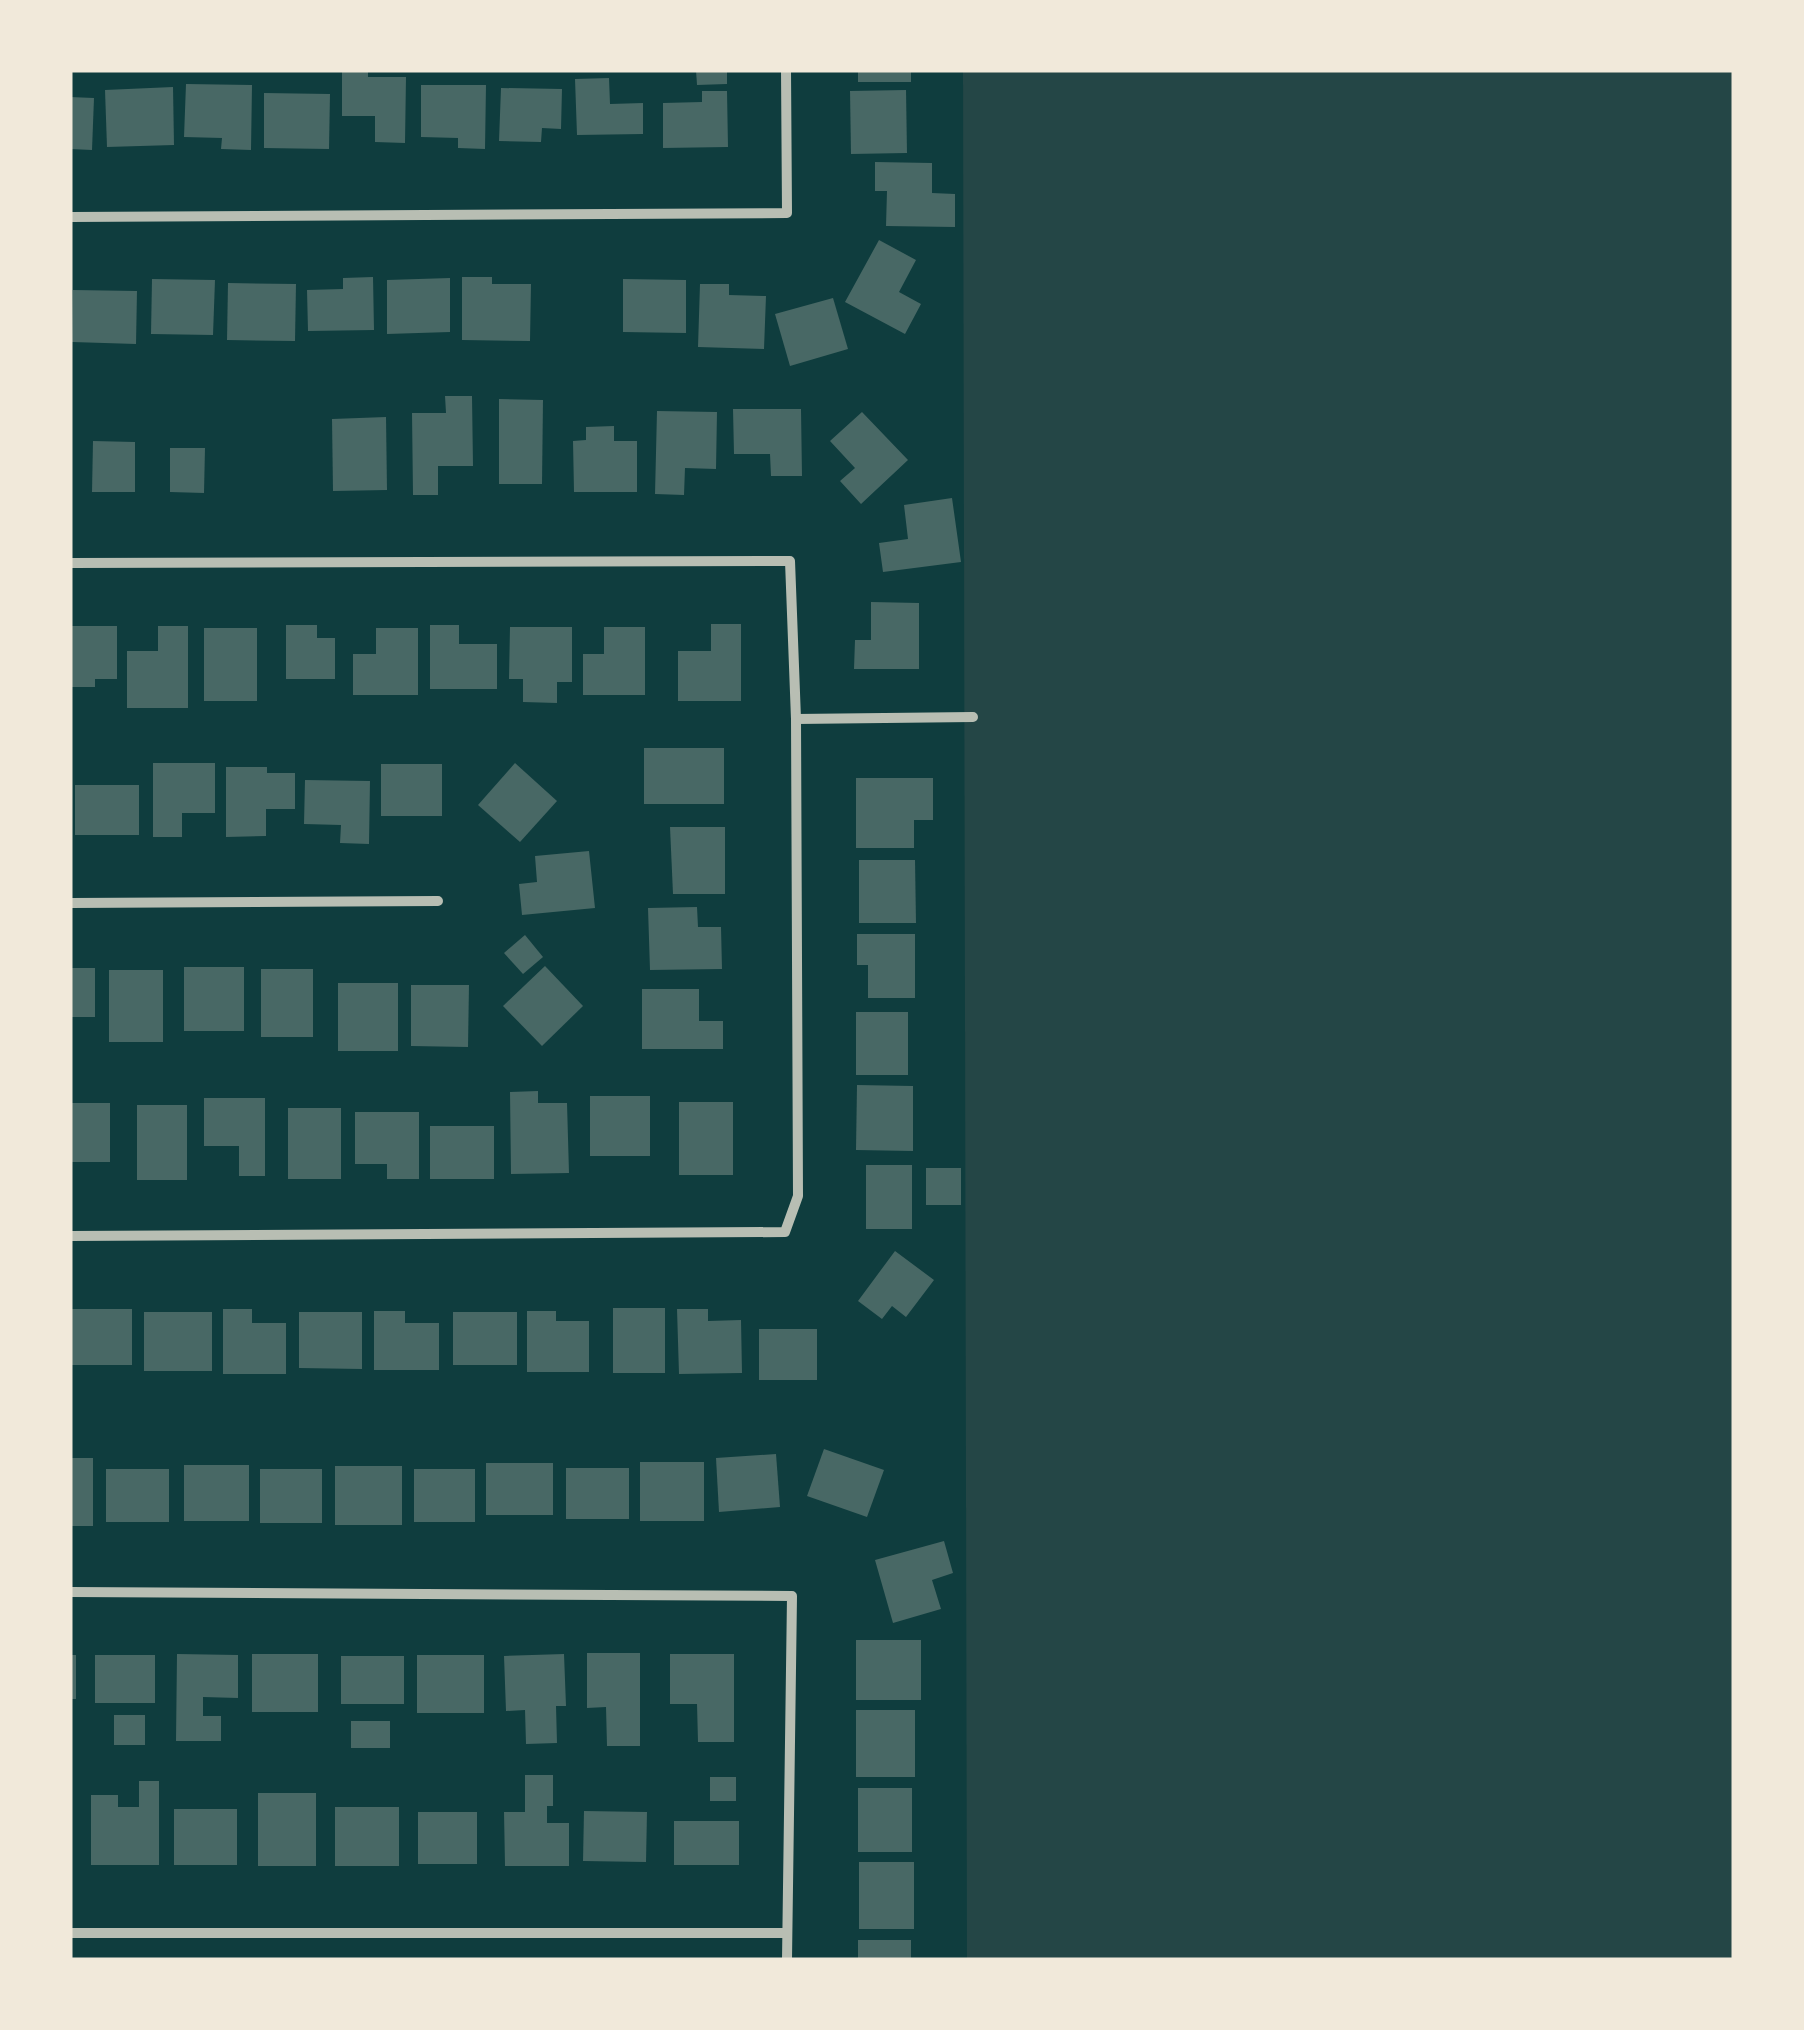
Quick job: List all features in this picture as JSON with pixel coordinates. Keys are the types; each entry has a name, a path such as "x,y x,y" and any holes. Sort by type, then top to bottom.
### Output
{"street":[{"path":"70,217 787,214 786,70"},
{"path":"70,563 790,561 796,719 798,1196 784,1232 70,1236"},
{"path":"796,719 973,717"},
{"path":"70,902 438,901"},
{"path":"70,1592 792,1596 787,1960"},
{"path":"70,1933 787,1933"}],"shaded area":[{"path":"963,70 1734,70 1734,1960 967,1960"}],"building":[{"path":"342,70 368,70 368,77 406,77 405,143 375,142 375,116 342,116"},
{"path":"696,70 727,70 727,84 697,85"},
{"path":"858,70 911,70 911,82 858,82"},
{"path":"609,78 610,104 643,103 643,134 577,135 575,79"},
{"path":"186,84 252,85 251,150 221,149 222,138 184,137"},
{"path":"421,85 486,85 485,149 458,148 458,138 421,137"},
{"path":"173,87 174,145 107,147 105,90"},
{"path":"501,88 562,89 561,129 542,128 541,142 499,141"},
{"path":"906,90 907,153 851,154 850,91"},
{"path":"702,91 727,91 728,147 663,148 663,103 702,102"},
{"path":"264,93 330,94 329,149 264,148"},
{"path":"70,97 94,98 92,150 70,149"},
{"path":"875,162 932,163 932,193 955,194 955,227 886,226 887,191 875,191"},
{"path":"879,240 916,260 899,292 921,304 905,334 845,302"},
{"path":"373,277 374,330 308,331 307,290 343,289 343,278"},
{"path":"462,277 492,277 492,284 531,284 530,341 462,340"},
{"path":"450,278 450,332 387,334 387,280"},
{"path":"152,279 215,280 213,335 151,334"},
{"path":"623,279 686,280 686,333 623,332"},
{"path":"228,283 296,284 295,341 227,340"},
{"path":"700,284 729,284 729,295 766,296 764,349 698,347"},
{"path":"73,290 137,291 136,344 72,342"},
{"path":"833,298 848,349 790,366 775,314"},
{"path":"445,396 472,396 473,466 438,466 438,495 413,495 412,413 446,413"},
{"path":"499,399 543,400 542,484 499,484"},
{"path":"733,409 801,409 802,476 771,476 770,454 734,454"},
{"path":"657,411 717,412 716,469 685,468 684,495 655,494"},
{"path":"862,412 908,460 861,504 840,481 855,468 830,441"},
{"path":"386,417 387,490 333,491 332,419"},
{"path":"614,426 614,441 637,441 637,492 574,492 573,441 586,440 586,427"},
{"path":"93,441 135,442 135,492 92,492"},
{"path":"170,448 205,448 204,493 170,492"},
{"path":"952,498 961,562 883,572 879,543 908,539 904,505"},
{"path":"871,602 919,603 919,669 854,669 855,640 871,640"},
{"path":"711,624 741,624 741,701 678,701 678,651 711,651"},
{"path":"286,625 317,625 317,638 335,638 335,679 286,679"},
{"path":"430,625 459,625 459,644 497,644 497,689 430,689"},
{"path":"70,626 117,626 117,679 95,679 95,687 70,687"},
{"path":"158,626 188,626 188,708 127,708 127,651 158,651"},
{"path":"510,627 572,627 572,682 557,682 557,703 523,702 523,679 509,679"},
{"path":"604,627 645,627 645,695 583,695 583,654 604,654"},
{"path":"204,628 257,628 257,701 204,701"},
{"path":"376,628 418,628 418,695 353,695 353,654 376,654"},
{"path":"644,748 724,748 724,804 644,804"},
{"path":"153,763 215,763 215,813 182,813 182,837 153,837"},
{"path":"515,763 557,801 520,842 478,805"},
{"path":"381,764 442,764 442,816 381,816"},
{"path":"226,767 267,767 267,773 295,773 295,809 266,809 266,836 226,837"},
{"path":"856,778 933,778 933,820 914,820 914,848 856,848"},
{"path":"305,780 370,781 369,844 340,843 341,825 304,824"},
{"path":"75,785 139,785 139,835 75,835"},
{"path":"670,827 725,827 725,894 673,894"},
{"path":"589,851 595,908 522,915 519,884 537,882 535,856"},
{"path":"859,860 915,860 916,923 859,923"},
{"path":"697,907 698,927 721,927 722,969 650,970 648,908"},
{"path":"857,934 915,934 915,998 868,998 868,965 857,965"},
{"path":"525,935 543,957 523,974 504,953"},
{"path":"545,966 583,1006 542,1046 503,1006"},
{"path":"184,967 244,967 244,1031 184,1031"},
{"path":"70,968 95,968 95,1017 70,1017"},
{"path":"261,969 313,969 313,1037 261,1037"},
{"path":"109,970 163,970 163,1042 109,1042"},
{"path":"338,983 398,983 398,1051 338,1051"},
{"path":"411,985 469,985 468,1047 411,1046"},
{"path":"642,989 699,989 699,1021 723,1021 723,1049 642,1049"},
{"path":"856,1012 908,1012 908,1075 856,1075"},
{"path":"857,1085 913,1086 913,1151 856,1150"},
{"path":"538,1091 538,1103 567,1103 569,1173 511,1174 510,1092"},
{"path":"590,1096 650,1096 650,1156 590,1156"},
{"path":"204,1098 265,1098 265,1176 239,1176 239,1146 204,1146"},
{"path":"679,1102 733,1102 733,1175 679,1175"},
{"path":"70,1103 110,1103 110,1162 70,1162"},
{"path":"137,1105 187,1105 187,1180 137,1180"},
{"path":"288,1108 341,1108 341,1179 288,1179"},
{"path":"355,1112 419,1112 419,1179 387,1179 387,1164 355,1164"},
{"path":"430,1126 494,1126 494,1179 430,1179"},
{"path":"866,1165 912,1165 912,1229 866,1229"},
{"path":"926,1168 961,1168 961,1205 926,1205"},
{"path":"895,1251 934,1280 906,1317 892,1306 882,1319 858,1301"},
{"path":"613,1308 665,1308 665,1373 613,1373"},
{"path":"71,1309 132,1309 132,1365 71,1365"},
{"path":"223,1309 252,1309 252,1323 286,1323 286,1374 223,1374"},
{"path":"677,1309 708,1309 708,1321 741,1320 742,1373 679,1374"},
{"path":"374,1311 405,1311 405,1323 439,1323 439,1370 374,1370"},
{"path":"527,1311 556,1311 556,1321 589,1321 589,1372 527,1372"},
{"path":"144,1312 212,1312 212,1371 144,1371"},
{"path":"299,1312 362,1312 362,1369 299,1368"},
{"path":"453,1312 517,1312 517,1365 453,1365"},
{"path":"759,1329 817,1329 817,1380 759,1380"},
{"path":"824,1449 884,1470 867,1517 807,1496"},
{"path":"776,1454 780,1507 719,1512 716,1458"},
{"path":"70,1458 93,1458 93,1526 70,1526"},
{"path":"640,1462 704,1462 704,1521 640,1521"},
{"path":"486,1463 553,1463 553,1515 486,1515"},
{"path":"184,1465 249,1465 249,1521 184,1521"},
{"path":"335,1466 402,1466 402,1525 335,1525"},
{"path":"566,1468 629,1468 629,1519 566,1519"},
{"path":"106,1469 169,1469 169,1522 106,1522"},
{"path":"260,1469 322,1469 322,1523 260,1523"},
{"path":"414,1469 475,1469 475,1522 414,1522"},
{"path":"944,1541 953,1573 932,1580 941,1609 893,1623 875,1560"},
{"path":"856,1640 921,1640 921,1700 856,1700"},
{"path":"587,1653 640,1653 640,1746 607,1746 606,1707 587,1708"},
{"path":"177,1654 238,1655 238,1698 203,1697 203,1716 221,1716 221,1741 176,1741"},
{"path":"252,1654 318,1654 318,1712 252,1712"},
{"path":"564,1654 566,1706 556,1706 557,1743 526,1744 525,1710 506,1711 504,1656"},
{"path":"670,1654 734,1654 734,1742 698,1742 697,1704 670,1704"},
{"path":"70,1655 76,1655 76,1699 70,1699"},
{"path":"95,1655 155,1655 155,1703 95,1703"},
{"path":"417,1655 484,1655 484,1713 417,1713"},
{"path":"341,1656 404,1656 404,1704 341,1704"},
{"path":"856,1710 915,1710 915,1777 856,1777"},
{"path":"114,1715 145,1715 145,1745 114,1745"},
{"path":"351,1721 390,1721 390,1748 351,1748"},
{"path":"525,1775 553,1775 553,1806 547,1806 547,1823 569,1823 569,1866 505,1866 504,1812 525,1812"},
{"path":"710,1777 736,1777 736,1801 710,1801"},
{"path":"139,1781 159,1781 159,1865 91,1865 91,1795 118,1795 118,1807 139,1807"},
{"path":"858,1788 912,1788 912,1852 858,1852"},
{"path":"258,1793 316,1793 316,1866 258,1866"},
{"path":"335,1807 399,1807 399,1866 335,1866"},
{"path":"174,1809 237,1809 237,1865 174,1865"},
{"path":"584,1811 647,1812 646,1862 583,1861"},
{"path":"418,1812 477,1812 477,1864 418,1864"},
{"path":"674,1821 739,1821 739,1865 674,1865"},
{"path":"859,1862 914,1862 914,1929 859,1929"},
{"path":"858,1940 911,1940 911,1960 858,1960"}]}
